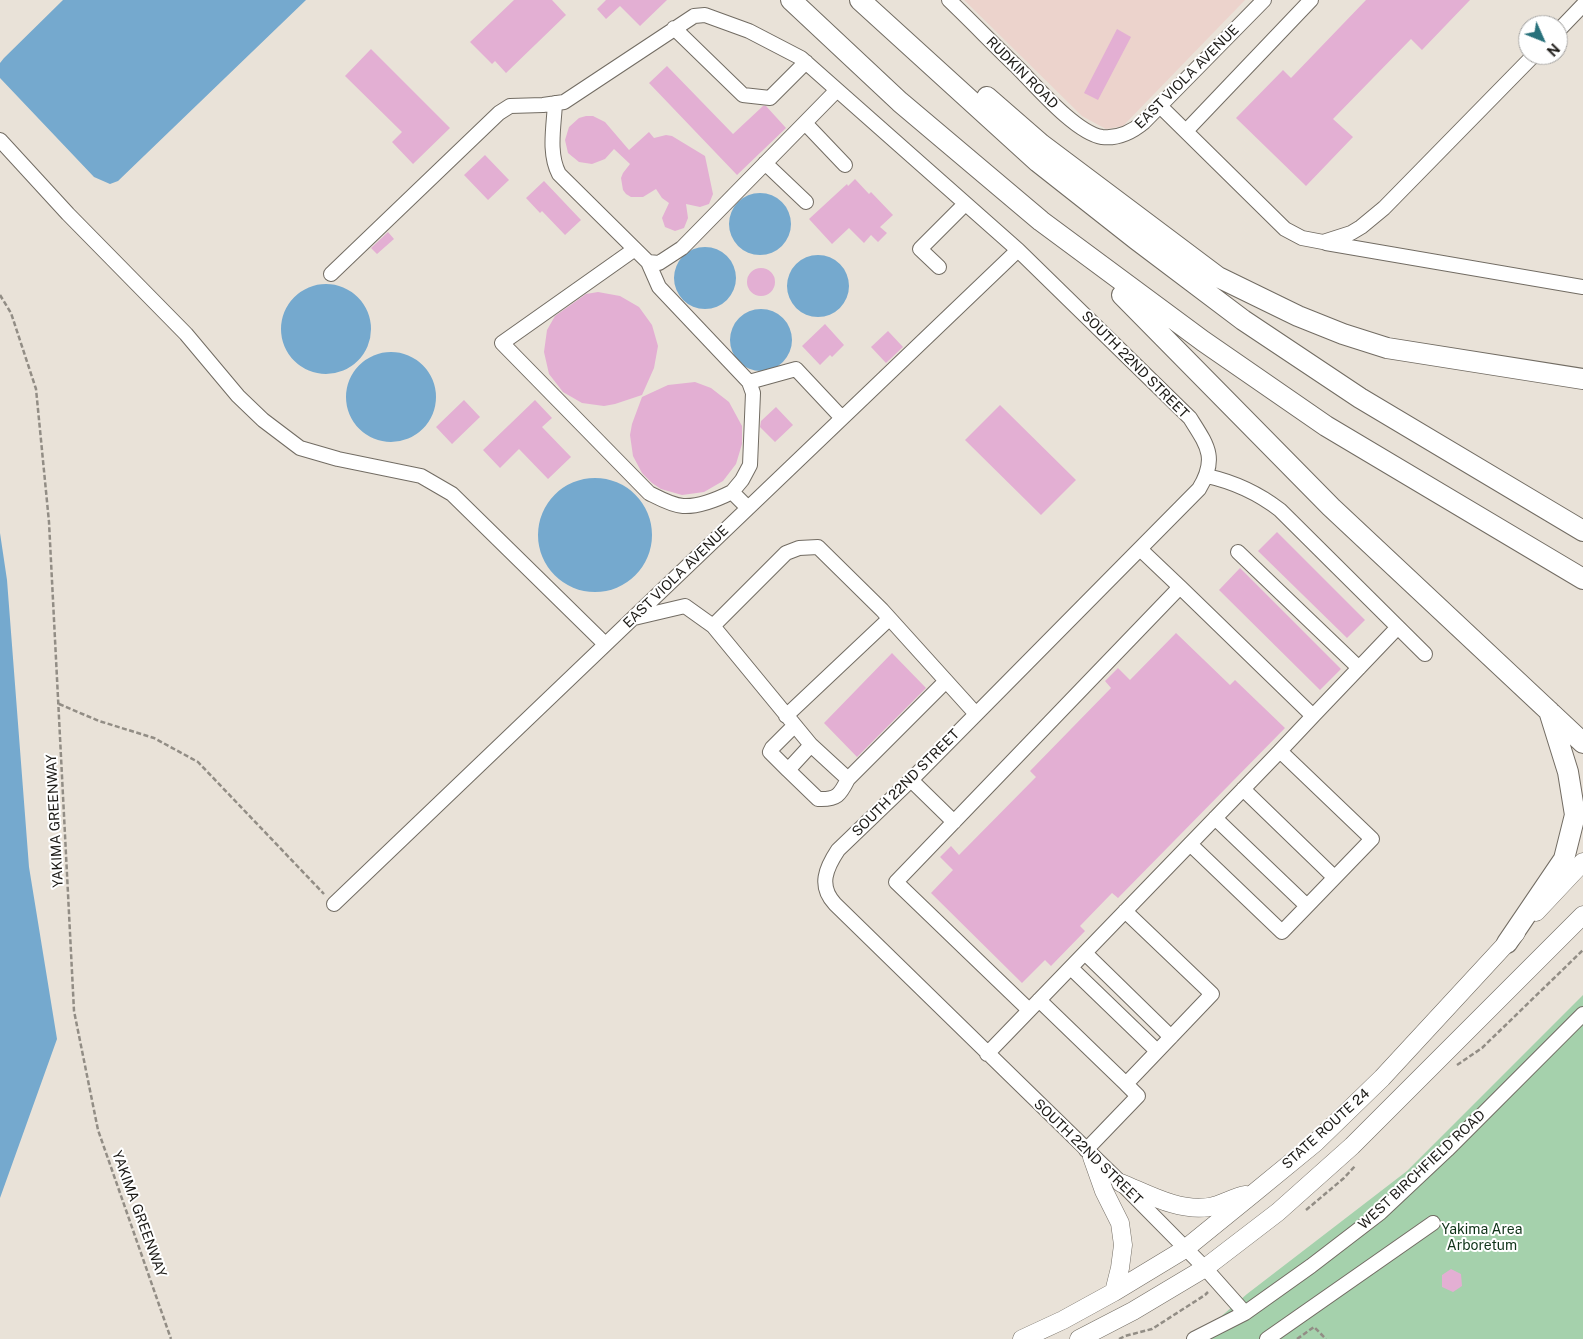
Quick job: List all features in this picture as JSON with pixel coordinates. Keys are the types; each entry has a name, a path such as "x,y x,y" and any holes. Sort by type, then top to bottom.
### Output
{"highway":[{"path":"791,0 900,102 1042,221 1139,310 1331,507 1583,743"},
{"path":"860,0 1038,162 1243,320 1360,398 1583,531"},
{"path":"872,0 1041,144 1218,277 1298,316 1343,334 1387,348 1583,379"},
{"path":"1042,221 1203,341 1326,426 1583,579"},
{"path":"1507,943 1564,859 1575,815 1568,772 1548,709"}],"main road":[{"name":"STATE ROUTE 24","path":"1022,1339 1063,1320 1114,1292 1184,1248 1315,1142 1382,1078 1583,862"},
{"name":"STATE ROUTE 24","path":"1079,1339 1133,1312 1205,1268 1278,1212 1335,1163 1583,915"},
{"path":"1089,1153 1104,1191 1120,1223 1123,1245 1114,1292"},
{"path":"1121,1184 1166,1202 1194,1208 1211,1207 1235,1197 1254,1193"}],"street":[{"name":"RUDKIN ROAD","path":"949,0 1063,113 1088,132 1102,137"},
{"name":"EAST VIOLA AVENUE","path":"1102,137 1120,136 1131,132 1144,122 1264,0"},
{"path":"1186,131 1311,0"},
{"path":"1568,21 1583,5"},
{"name":"SOUTH 22ND STREET","path":"555,103 564,102 694,16 705,15 748,30 806,62 1018,250 1190,418 1204,440 1210,458 1207,476 1199,489 911,780 838,850 831,861 824,881 827,893 835,904 1121,1184 1205,1268 1245,1313"},
{"path":"674,28 743,96 770,98 806,62"},
{"path":"1323,242 1361,227 1384,208 1524,65"},
{"path":"648,262 659,263 682,248 837,90"},
{"path":"330,274 499,113 510,106 555,103 553,149 554,164 559,174 635,249 648,262 659,287 748,382 753,393 750,465 742,480 732,492 713,501 683,506 668,502 649,493 502,342 635,249"},
{"path":"1160,106 1285,229 1302,238 1583,287"},
{"path":"805,124 845,165"},
{"path":"0,140 68,214 186,334 238,396 263,420 300,448 338,459 421,476 452,494 605,644"},
{"path":"765,163 806,202"},
{"path":"939,267 920,249 965,204"},
{"name":"EAST VIOLA AVENUE","path":"334,904 1018,250"},
{"path":"748,382 796,369 842,418"},
{"path":"1207,476 1237,485 1254,493 1280,510 1425,654"},
{"path":"732,492 748,508"},
{"path":"713,626 786,553 799,548 818,547 890,618 976,714"},
{"path":"1140,549 1313,716"},
{"path":"1238,552 1359,668"},
{"path":"1089,1153 1138,1096 896,882 1180,587"},
{"path":"634,618 685,606 713,626 811,745 848,779"},
{"path":"890,618 790,721 770,752 818,799 829,800 840,794 848,779 946,681"},
{"path":"988,1054 1398,627"},
{"path":"788,770 811,745"},
{"path":"1190,844 1282,932 1372,839 1280,751"},
{"path":"911,780 954,822"},
{"path":"1243,789 1334,877"},
{"path":"1215,818 1307,906"},
{"path":"1126,911 1212,994 1126,1084"},
{"path":"1085,953 1171,1037"},
{"path":"1071,968 1157,1051"},
{"name":"WEST BIRCHFIELD ROAD","path":"1194,1339 1245,1313 1380,1214 1583,1014"},
{"path":"1267,1339 1433,1223"}],"path":[{"name":"YAKIMA GREENWAY","path":"0,295 11,314 36,389 49,522 74,1011 98,1130 172,1339"},
{"path":"59,704 99,721 154,738 198,762 334,904"},
{"path":"1298,1339 1314,1327 1326,1339"}],"shaded area":[{"path":"964,0 1245,0 1123,126 1106,129 1082,116"}],"green space":[{"name":"Yakima Area Arboretum","path":"1583,995 1583,1339 1195,1339 1247,1294 1407,1171"}],"water":[{"path":"63,0 306,0 118,181 110,184 94,177 0,78 0,63 4,58"},
{"path":"760,193 777,198 782,202 786,207 791,224 786,241 782,246 777,250 760,255 743,250 738,246 734,241 729,224 734,207 738,202 743,198"},
{"path":"705,247 717,250 727,256 733,266 736,278 733,290 727,300 717,306 705,309 693,306 683,300 677,290 674,278 677,266 683,256 693,250"},
{"path":"818,255 830,258 840,264 846,274 849,286 846,298 840,308 830,314 818,317 806,314 796,308 790,298 787,286 790,274 796,264 806,258"},
{"path":"326,284 343,288 358,297 367,312 371,329 367,346 358,361 343,370 326,374 309,370 294,361 285,346 281,329 285,312 294,297 309,288"},
{"path":"761,309 773,312 783,318 789,328 792,340 789,352 783,362 773,368 761,371 749,368 739,362 733,352 730,340 733,328 739,318 749,312"},
{"path":"391,352 408,356 423,365 432,380 436,397 432,414 423,429 408,438 391,442 374,438 359,429 350,414 346,397 350,380 359,365 374,356"},
{"path":"595,478 617,483 635,495 647,513 652,535 647,557 635,575 617,587 595,592 573,587 555,575 543,557 538,535 543,513 555,495 573,483"},
{"path":"0,533 7,580 29,867 57,1039 0,1198"}],"building":[{"path":"514,0 552,0 566,15 506,73 495,61 492,64 470,42"},
{"path":"606,0 667,0 640,26 620,6 606,19 597,9"},
{"path":"1366,0 1470,0 1422,50 1411,39 1333,119 1353,137 1306,186 1236,118 1283,70 1291,78"},
{"path":"1117,29 1131,37 1098,100 1084,93"},
{"path":"371,49 450,128 413,164 392,142 402,132 345,76"},
{"path":"667,66 733,134 763,106 766,106 786,128 737,175 649,83"},
{"path":"593,116 605,122 629,150 649,132 654,138 666,135 672,136 705,156 713,194 709,204 700,207 686,204 688,218 684,228 675,231 665,227 662,218 669,203 662,198 656,189 643,197 631,197 626,194 623,190 621,178 630,164 614,149 605,159 592,164 579,162 568,153 565,140 569,127 579,118"},
{"path":"485,155 509,180 488,200 464,175"},
{"path":"855,179 869,194 871,192 893,215 880,227 887,233 878,242 871,235 864,243 849,228 832,244 809,219"},
{"path":"544,181 581,220 565,235 542,211 540,213 526,198"},
{"path":"388,232 394,239 377,254 371,248"},
{"path":"761,268 771,272 775,282 771,292 761,296 751,292 747,282 751,272"},
{"path":"598,292 620,296 639,307 652,325 658,346 654,368 642,395 604,406 582,403 563,392 549,374 544,352 547,330 555,316 586,294"},
{"path":"825,324 844,345 832,357 830,355 820,365 802,346"},
{"path":"888,331 903,347 886,363 871,347"},
{"path":"695,382 711,388 729,402 742,426 742,444 736,464 723,481 704,492 682,495 661,489 642,473 633,456 630,435 642,397 668,385"},
{"path":"464,400 480,417 452,444 436,427"},
{"path":"535,400 552,418 542,427 571,457 548,479 519,449 500,468 483,450"},
{"path":"1000,405 1076,480 1041,515 965,440"},
{"path":"776,407 793,425 775,442 760,427 761,421"},
{"path":"1277,532 1365,620 1347,638 1258,551"},
{"path":"1240,568 1341,669 1320,690 1219,590"},
{"path":"1176,633 1230,685 1235,680 1285,728 1118,898 1112,893 1080,926 1085,931 1051,966 1045,960 1022,983 931,893 953,870 940,857 951,846 959,855 1036,777 1030,771 1111,688 1105,681 1118,668 1130,680"},
{"path":"892,653 926,688 857,757 824,723"},
{"path":"1451,1269 1461,1274 1462,1286 1453,1292 1442,1287 1442,1275"}]}
